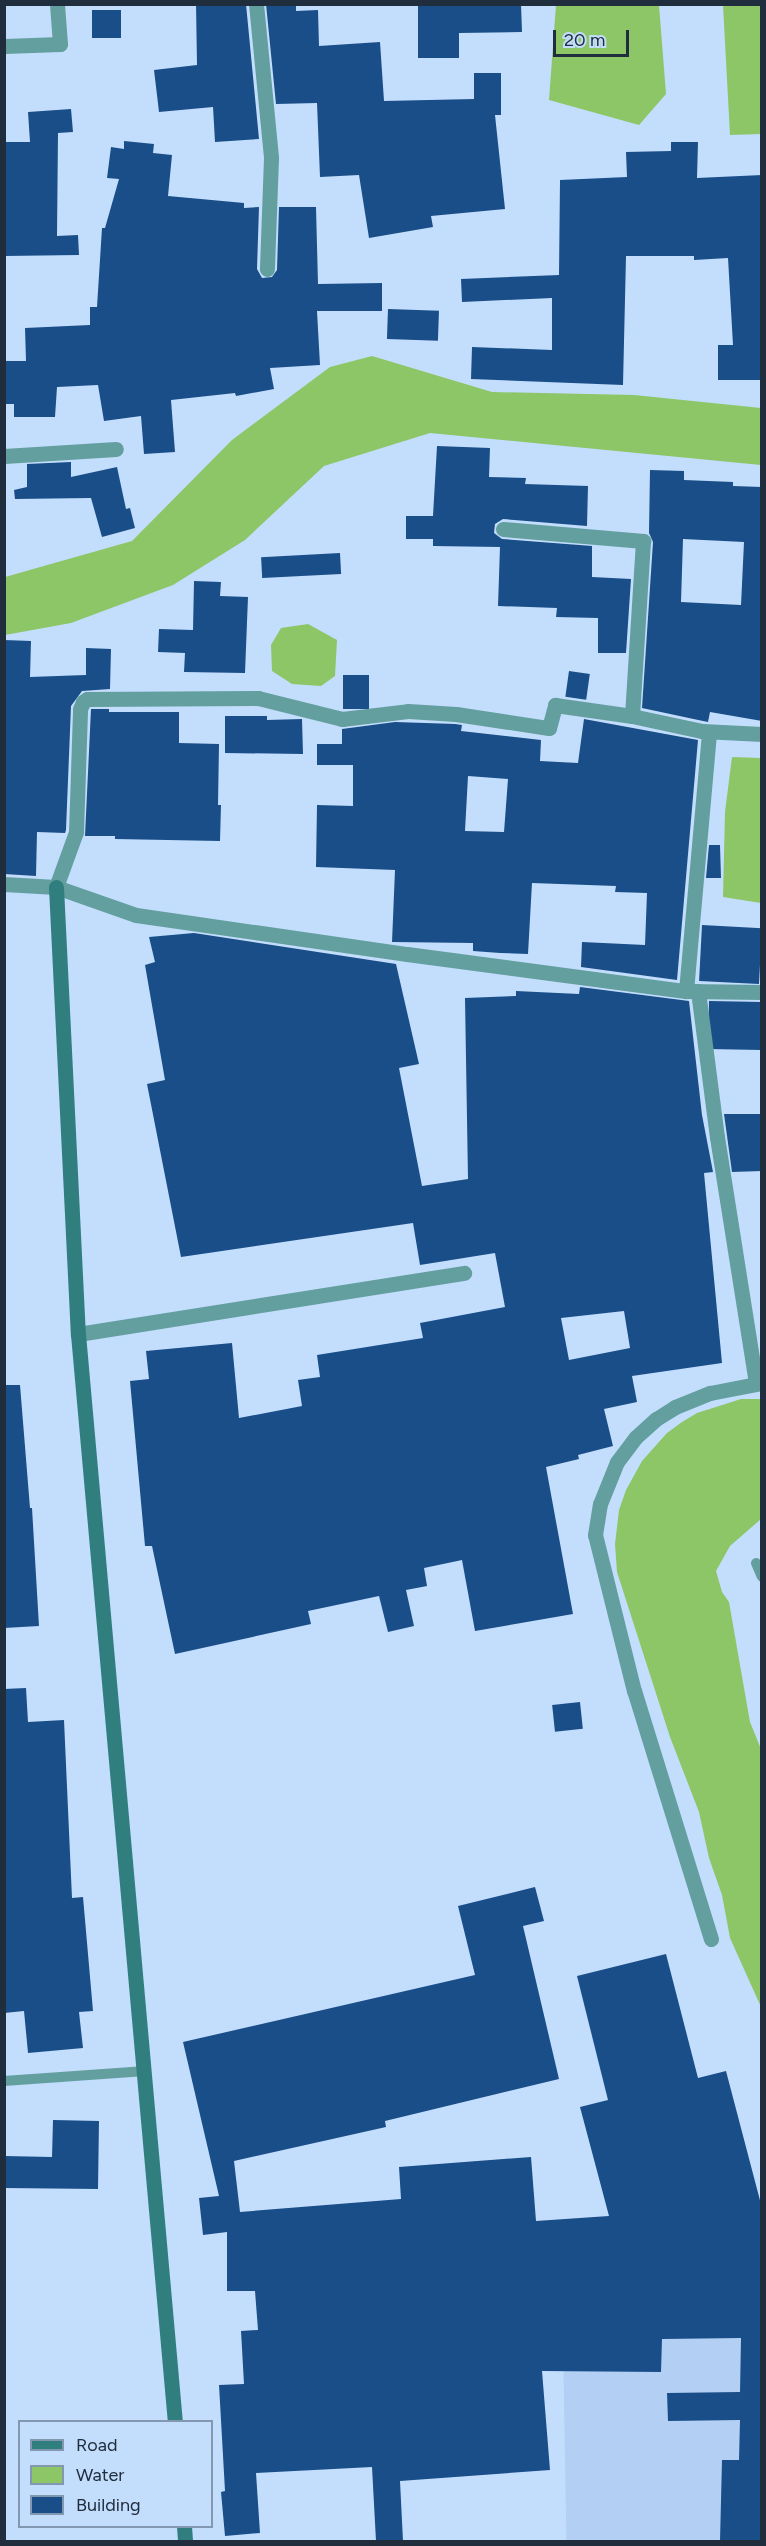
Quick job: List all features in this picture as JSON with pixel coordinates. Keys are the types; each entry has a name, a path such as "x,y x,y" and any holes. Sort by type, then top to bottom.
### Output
{"street":[{"path":"4,46 60,44 57,4"},
{"path":"256,4 272,158 267,269"},
{"path":"4,456 116,449"},
{"path":"503,529 643,541 632,716"},
{"path":"175,2420 146,2071 107,1679 78,1334 56,887 76,832 82,702 87,699 258,698 342,718 408,711 456,714 549,728 555,705 632,716 709,732 762,734"},
{"path":"709,732 692,991 759,1382 710,1393 675,1407 656,1419 636,1437 617,1462 606,1484 595,1535 633,1691 711,1939"},
{"path":"4,884 56,887 136,915 407,954 692,991 762,992"},
{"path":"78,1334 464,1273"}],"lane":[{"path":"756,1563 762,1577"},
{"path":"4,2081 146,2071"}],"shaded area":[{"path":"741,2284 745,2541 566,2542 562,2287"}],"water":[{"path":"556,5 659,5 666,94 639,125 549,100"},
{"path":"723,5 761,5 761,134 730,135"},
{"path":"372,356 492,392 634,395 761,408 761,465 430,433 324,466 245,540 173,585 71,623 5,635 5,577 132,541 232,440 330,367"},
{"path":"308,624 337,640 335,676 321,686 292,684 272,671 271,645 281,628"},
{"path":"732,757 761,758 761,903 723,897 725,812"},
{"path":"741,1399 761,1399 761,1519 730,1546 716,1571 722,1592 729,1602 750,1722 761,1749 761,2007 730,1938 722,1895 709,1858 699,1812 670,1737 617,1572 615,1544 619,1510 626,1490 642,1461 667,1433 682,1422 697,1413"}],"building":[{"path":"196,4 246,4 259,139 215,142 213,107 159,112 154,70 197,65"},
{"path":"266,4 296,4 296,11 318,10 319,46 380,42 384,101 474,99 474,73 501,73 501,115 495,115 505,209 431,216 433,227 369,238 359,175 320,177 317,103 276,104"},
{"path":"521,4 522,32 459,33 459,58 418,58 418,5"},
{"path":"92,10 121,10 121,38 92,38"},
{"path":"71,109 73,132 58,133 57,236 78,235 79,255 4,256 6,142 30,142 28,112"},
{"path":"124,141 154,144 153,153 172,155 168,196 244,203 244,208 259,207 257,269 262,278 272,277 277,270 279,207 316,207 318,284 382,283 382,311 317,311 320,365 270,368 274,389 236,396 235,393 171,400 175,452 144,454 141,416 104,421 98,385 57,387 55,417 14,417 14,404 4,404 4,361 26,361 25,328 90,325 90,307 97,307 102,228 105,228 119,179 107,178 111,147 124,149"},
{"path":"671,142 698,142 697,178 762,175 762,380 718,380 718,345 733,345 728,258 694,260 694,256 626,256 623,385 471,379 472,347 552,350 552,298 462,302 461,279 559,275 560,180 627,177 626,152 671,151"},
{"path":"388,309 439,311 438,341 387,339"},
{"path":"437,446 490,448 489,477 526,478 525,484 588,486 587,526 503,519 495,524 494,533 502,539 592,546 592,577 631,579 626,653 598,653 598,618 556,617 557,608 498,606 500,547 433,546 433,539 406,539 406,516 433,516"},
{"path":"71,462 71,477 117,467 126,509 130,508 135,528 102,537 91,498 15,499 14,490 27,487 27,464"},
{"path":"650,470 684,471 684,480 733,482 733,486 762,487 762,721 710,712 708,722 642,708 653,542 649,533","holes":["683,539 744,542 741,605 681,602"]},
{"path":"340,553 341,574 262,578 261,557"},
{"path":"194,581 221,582 220,596 248,597 245,673 184,672 185,653 158,652 159,629 193,630"},
{"path":"4,640 31,641 30,677 86,675 86,648 111,649 110,689 82,691 71,706 66,830 65,833 37,832 36,876 4,874"},
{"path":"569,671 590,674 586,700 565,697"},
{"path":"343,675 369,675 369,709 343,709"},
{"path":"91,709 109,709 109,712 179,712 179,743 219,744 220,841 115,839 115,836 85,836"},
{"path":"225,716 267,716 267,720 302,719 303,754 225,753"},
{"path":"584,719 698,740 677,980 581,967 582,942 645,945 647,893 615,892 616,886 532,883 528,954 473,951 473,943 392,942 395,870 316,867 317,805 353,806 353,765 317,765 317,744 342,744 342,729 395,722 462,725 461,731 541,740 540,761 578,763","holes":["468,776 508,779 504,832 465,831"]},
{"path":"709,845 720,845 721,878 706,878"},
{"path":"702,925 762,928 759,984 699,981"},
{"path":"194,933 396,964 419,1064 399,1068 422,1186 468,1179 465,998 516,996 516,991 579,994 580,987 689,1001 702,1115 713,1172 704,1173 722,1363 632,1376 637,1402 604,1409 613,1446 578,1455 579,1459 546,1467 573,1614 475,1631 462,1560 424,1568 427,1586 406,1590 414,1626 388,1632 379,1596 308,1611 311,1624 175,1654 152,1546 145,1546 130,1381 149,1379 146,1351 232,1343 239,1418 302,1406 298,1380 320,1377 317,1355 423,1338 420,1323 505,1307 495,1253 420,1265 413,1223 181,1257 147,1084 165,1080 145,965 155,962 149,937","holes":["624,1311 630,1348 569,1360 561,1318"]},
{"path":"709,1001 762,1002 761,1050 708,1049"},
{"path":"724,1114 762,1114 762,1171 732,1172"},
{"path":"4,1385 20,1385 30,1508 32,1508 39,1626 4,1628"},
{"path":"26,1688 28,1722 64,1720 72,1898 83,1897 93,2011 79,2012 83,2048 28,2053 24,2011 4,2013 4,1689"},
{"path":"580,1702 583,1729 555,1732 552,1705"},
{"path":"535,1887 544,1921 523,1926 559,2079 385,2121 386,2127 234,2161 240,2212 401,2199 399,2167 531,2157 536,2221 609,2216 580,2107 608,2100 577,1976 666,1954 698,2078 726,2071 762,2208 762,2541 720,2541 722,2460 739,2460 740,2420 668,2421 667,2393 740,2392 741,2338 662,2339 661,2372 542,2371 550,2470 400,2481 403,2541 376,2541 372,2467 256,2473 260,2533 225,2536 221,2492 225,2491 219,2385 244,2384 241,2331 258,2330 255,2291 227,2291 227,2232 203,2235 199,2198 219,2196 183,2042 475,1975 458,1906"},
{"path":"53,2120 99,2121 98,2189 4,2188 4,2156 52,2157"}]}
